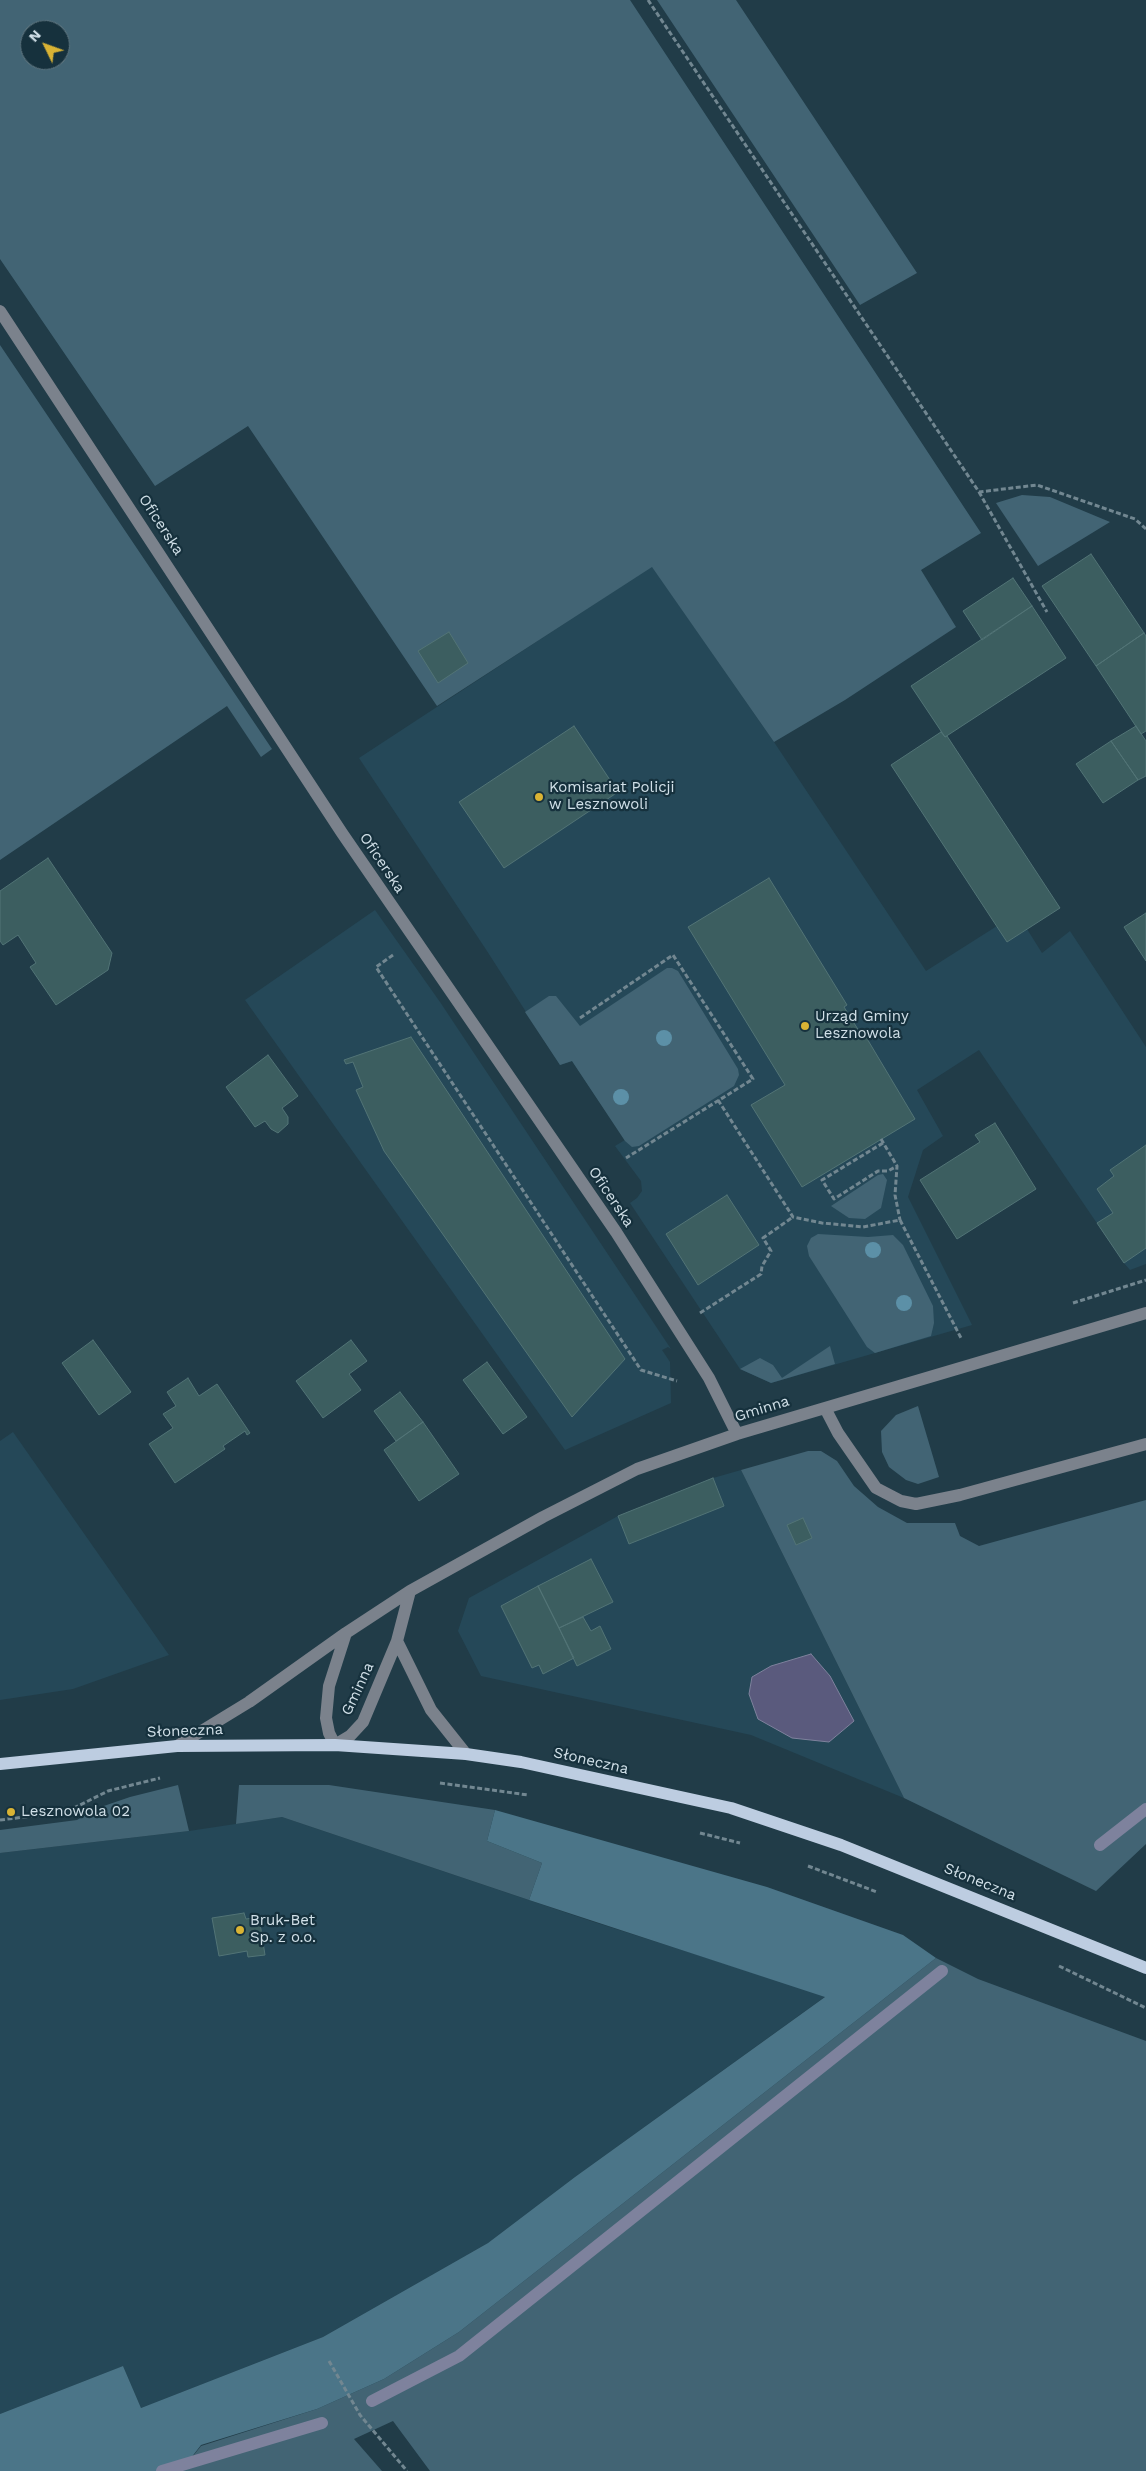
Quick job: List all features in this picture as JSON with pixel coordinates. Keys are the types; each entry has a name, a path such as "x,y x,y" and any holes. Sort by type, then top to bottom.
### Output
{"main road":[{"name":"Słoneczna","path":"0,1764 178,1746 335,1745 466,1754 521,1762 731,1808 841,1845 1146,1968"}],"street":[{"name":"Oficerska","path":"0,311 414,940 616,1232 708,1378 737,1434"},
{"name":"Gminna","path":"178,1746 249,1702 346,1633 410,1591 543,1517 638,1469 737,1434 1146,1313"},
{"path":"825,1408 838,1433 876,1488 901,1501 916,1504 960,1495 1146,1444"},
{"name":"Gminna","path":"346,1633 329,1686 326,1718 329,1733 335,1745 350,1736 362,1722 398,1642 410,1591"},
{"path":"398,1642 431,1710 466,1754"}],"path":[{"path":"648,0 979,492 1048,612"},
{"path":"979,492 1037,485 1135,519 1146,529"},
{"path":"414,940 376,967 641,1370 678,1381 680,1388"},
{"path":"580,1018 673,955 753,1079 626,1158"},
{"path":"718,1100 793,1217 822,1223 863,1227 900,1220"},
{"path":"897,1166 888,1171 878,1171 834,1199 822,1180 882,1141 897,1166 895,1195 900,1220 962,1337 953,1340"},
{"path":"698,1314 761,1274 762,1266 771,1251 763,1238 793,1217"},
{"path":"0,1820 66,1812 108,1791 168,1776"},
{"path":"430,1782 533,1796"},
{"path":"694,1831 750,1846"},
{"path":"804,1865 884,1896"},
{"path":"1054,1964 1146,2008"},
{"path":"329,2361 360,2416 407,2471"}],"shaded area":[{"path":"0,0 630,0 981,533 921,570 956,627 845,700 774,742 652,567 437,706 248,426 155,486 0,259"},
{"path":"657,0 736,0 917,273 860,305"},
{"path":"0,345 272,749 261,757 227,706 0,860"},
{"path":"1022,495 1050,497 1110,522 1038,566 996,503"},
{"path":"652,566 774,742 926,971 997,926 1007,942 1027,929 1042,953 1070,931 1146,1047 1146,1264 1130,1270 1124,1263 979,1050 917,1090 943,1136 923,1150 908,1197 972,1325 771,1383 740,1369 630,1203 642,1191 641,1181 615,1146 625,1140 572,1061 560,1065 359,758"},
{"path":"375,910 440,1002 671,1349 668,1347 662,1350 670,1362 671,1403 565,1450 245,1000"},
{"path":"667,968 678,971 738,1069 739,1075 734,1086 639,1146 632,1147 625,1141 572,1061 560,1065 525,1012 549,996 556,996 580,1026"},
{"path":"883,1174 887,1180 881,1208 865,1219 849,1218 831,1206 878,1175"},
{"path":"818,1234 868,1237 893,1235 903,1245 933,1306 934,1323 931,1336 875,1353 867,1347 809,1256 807,1246 811,1238"},
{"path":"830,1346 835,1364 771,1383 740,1369 760,1358 773,1365 782,1378"},
{"path":"918,1406 939,1477 918,1484 906,1480 889,1467 882,1452 881,1431 896,1415"},
{"path":"13,1432 169,1655 73,1689 0,1700 0,1441"},
{"path":"808,1451 821,1451 837,1461 854,1486 878,1507 907,1523 955,1523 960,1536 979,1546 1146,1500 1146,1844 1096,1891 904,1798 741,1470"},
{"path":"741,1470 904,1798 751,1735 481,1676 458,1631 469,1598 618,1516 713,1478"},
{"path":"811,1654 830,1676 854,1721 829,1742 792,1738 758,1719 749,1694 752,1677 771,1666"},
{"path":"178,1785 189,1831 0,1853 0,1830 77,1820 95,1809 130,1797"},
{"path":"239,1785 329,1785 495,1810 487,1841 542,1863 529,1900 282,1817 236,1824"},
{"path":"495,1810 767,1887 903,1935 936,1958 459,2332 384,2379 317,2409 201,2445 181,2471 0,2471 0,2414 123,2366 141,2408 323,2337 488,2243 575,2177 825,1997 529,1900 542,1863 487,1841"},
{"path":"282,1817 591,1921 826,1996 575,2177 488,2243 323,2337 141,2408 123,2366 0,2414 0,1853 189,1831"},
{"path":"936,1958 978,1979 1146,2041 1146,2471 430,2471 393,2421 354,2439 382,2471 181,2471 201,2446 317,2409 384,2379 459,2332"}],"building":[{"path":"1091,554 1144,633 1096,666 1042,586"},
{"path":"1013,578 1032,606 982,640 963,611"},
{"path":"1032,606 1066,658 945,737 911,686"},
{"path":"449,632 468,663 438,683 418,651"},
{"path":"1144,633 1146,636 1146,731 1141,734 1096,666"},
{"name":"Komisariat Policji w Lesznowoli","path":"574,726 618,792 504,868 459,802"},
{"path":"1136,726 1146,741 1146,776 1138,780 1111,741"},
{"path":"941,732 945,737 947,736 1060,908 1007,942 891,765"},
{"path":"1111,741 1138,780 1103,803 1076,764"},
{"path":"48,858 112,953 108,970 56,1005 30,967 36,963 18,935 3,945 0,941 0,891"},
{"path":"769,878 847,1005 844,1007 864,1039 866,1037 915,1119 802,1187 751,1105 785,1085 688,927"},
{"path":"1146,913 1146,961 1124,927"},
{"path":"411,1037 625,1359 572,1417 384,1151 356,1090 363,1087 353,1062 346,1064 344,1060"},
{"path":"268,1055 298,1096 282,1108 288,1117 288,1124 278,1133 271,1129 265,1121 255,1127 226,1087"},
{"path":"995,1123 1036,1189 957,1239 920,1180 980,1142 975,1135"},
{"path":"1146,1145 1146,1248 1124,1263 1097,1223 1113,1213 1097,1189 1114,1176 1110,1170"},
{"path":"727,1195 759,1245 698,1285 666,1234"},
{"path":"93,1340 131,1392 99,1415 62,1363"},
{"path":"351,1340 367,1361 349,1374 361,1390 323,1418 296,1381"},
{"path":"487,1362 527,1417 503,1434 463,1380"},
{"path":"188,1378 199,1396 217,1384 250,1433 247,1435 245,1431 223,1446 225,1449 175,1483 149,1444 173,1428 163,1414 176,1406 167,1392"},
{"path":"400,1392 423,1422 396,1441 374,1411"},
{"path":"423,1422 459,1474 419,1501 384,1450"},
{"path":"713,1478 724,1506 629,1544 618,1516"},
{"path":"803,1518 812,1538 796,1545 787,1525"},
{"path":"591,1559 613,1602 559,1628 538,1586"},
{"path":"538,1586 574,1658 543,1674 539,1665 532,1668 501,1606"},
{"path":"583,1617 591,1631 600,1626 611,1649 577,1666 559,1628"},
{"path":"244,1913 246,1919 259,1917 265,1955 248,1957 247,1951 219,1956 212,1918"}],"waterway":[{"path":"1100,1845 1146,1809"},
{"path":"372,2401 459,2356 942,1971"},
{"path":"162,2471 322,2423"}],"place":[{"name":"Komisariat Policji w Lesznowoli","path":"539,797"},
{"name":"Urząd Gminy Lesznowola","path":"805,1026"},
{"name":"Lesznowola 02","path":"11,1812"},
{"name":"Bruk-Bet Sp. z o.o.","path":"240,1930"}]}
